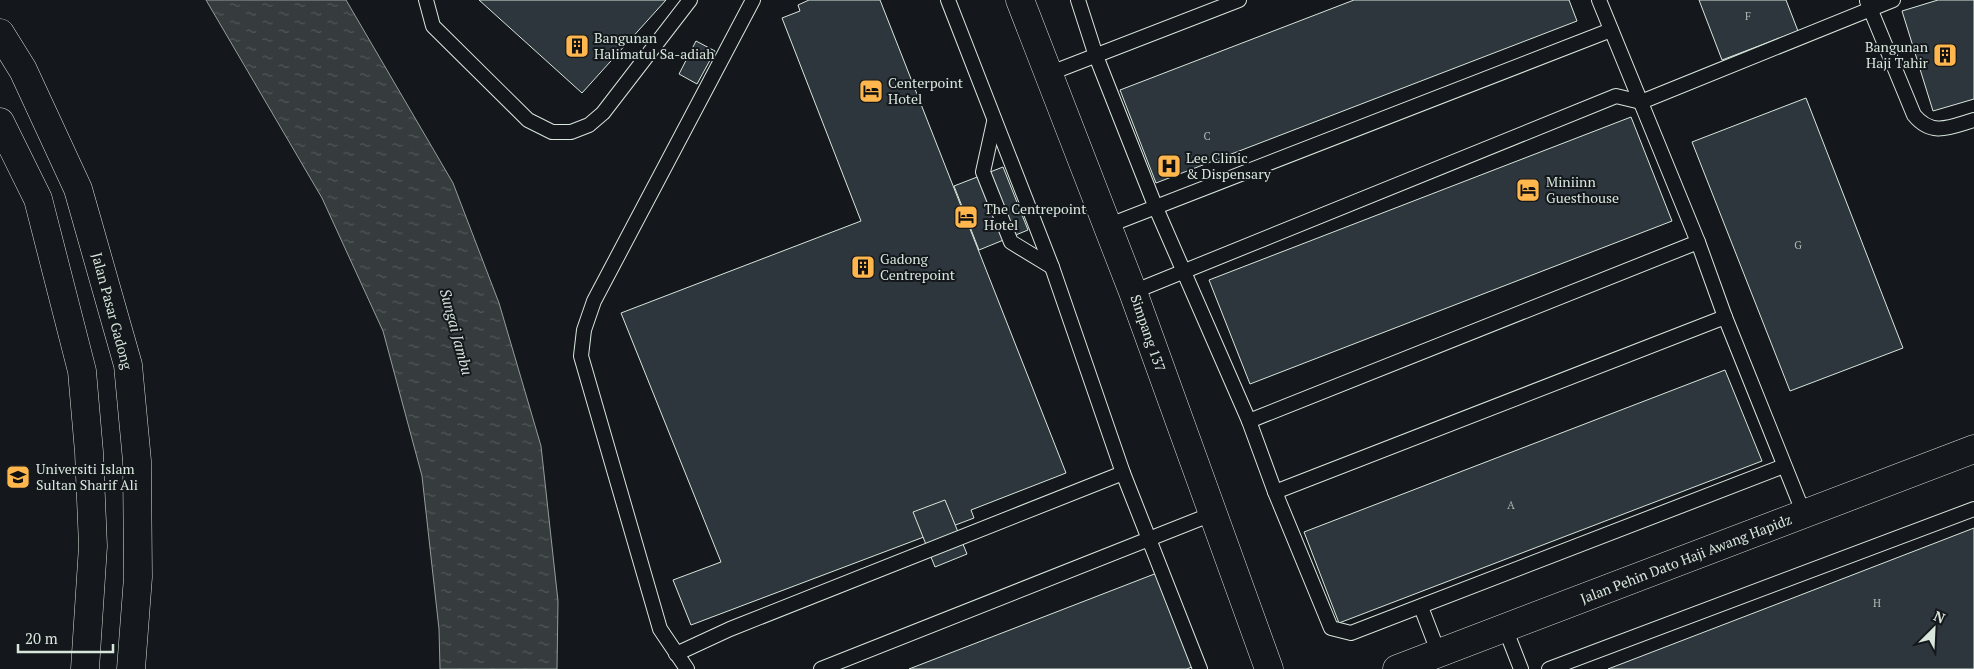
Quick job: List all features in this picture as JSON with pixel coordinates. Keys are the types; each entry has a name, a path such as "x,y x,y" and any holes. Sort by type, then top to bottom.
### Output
{"street":[{"name":"Simpang 137","path":"1026,2 1048,74 1133,292 1269,669"},
{"name":"Jalan Pasar Gadong","path":"0,33 23,70 78,190 128,364 137,461 138,529 138,577 132,669"},
{"path":"0,122 38,199 82,370 89,452 93,546 85,669"},
{"name":"Jalan Pehin Dato Haji Awang Hapidz","path":"1397,669 1974,449"}],"lane":[{"path":"426,0 433,26 528,120 552,132 571,132 589,124 604,113 690,0"},
{"path":"687,669 660,629 581,356 584,330 594,301 753,0"},
{"path":"948,0 1052,267 1123,473 1200,669"},
{"path":"1078,0 1096,56 1156,208 1249,421 1275,492 1331,628 1351,633 1784,466"},
{"path":"1048,74 1238,0"},
{"path":"1599,0 1698,242 1725,317 1804,514"},
{"path":"1133,292 1616,96 1641,102 1868,4 1893,0"},
{"path":"1868,4 1914,115 1922,125 1933,129 1947,128 1974,120"},
{"path":"1106,226 1610,30"},
{"path":"994,122 984,172 1011,242 1052,267"},
{"path":"1249,421 1698,242"},
{"path":"1275,492 1725,317"},
{"path":"676,654 730,630 1123,473"},
{"path":"1549,669 1974,510"},
{"path":"821,669 1212,514"},
{"path":"1421,607 1438,654"},
{"path":"1505,628 1521,669"}],"water":[{"name":"Sungai Jambu","path":"206,0 346,0 453,183 499,303 541,446 558,601 557,669 440,669 439,629 422,476 383,331 322,198"}],"building":[{"name":"Bangunan Halimatul Sa-adiah","path":"479,0 666,0 582,93"},
{"name":"Gadong Centrepoint","path":"809,0 880,0 1066,473 971,510 974,518 691,625 673,580 721,562 621,313 861,221 782,18 800,11 798,5"},
{"path":"1354,0 1569,0 1577,21 1156,183 1120,90"},
{"path":"1699,0 1786,0 1798,31 1722,60"},
{"name":"Bangunan Haji Tahir","path":"1938,0 1974,0 1974,99 1933,111 1902,11"},
{"path":"696,41 715,51 697,84 679,74"},
{"path":"1806,98 1903,348 1790,391 1692,142"},
{"path":"1631,117 1672,221 1250,384 1209,280"},
{"path":"1003,167 1028,230 979,250 954,186"},
{"path":"1725,370 1762,461 1339,623 1304,532"},
{"path":"945,500 967,554 935,567 913,512"},
{"path":"1974,528 1974,669 1608,669 1798,596"},
{"path":"1157,573 1194,666 1187,669 909,669"}],"place":[{"name":"Bangunan Halimatul Sa-adiah","path":"577,46"},
{"name":"Bangunan Haji Tahir","path":"1945,55"},
{"name":"Centerpoint Hotel","path":"871,91"},
{"name":"Lee Clinic & Dispensary","path":"1169,166"},
{"name":"Miniinn Guesthouse","path":"1528,190"},
{"name":"The Centrepoint Hotel","path":"966,217"},
{"name":"Gadong Centrepoint","path":"863,267"},
{"name":"Universiti Islam Sultan Sharif Ali","path":"18,477"}]}
